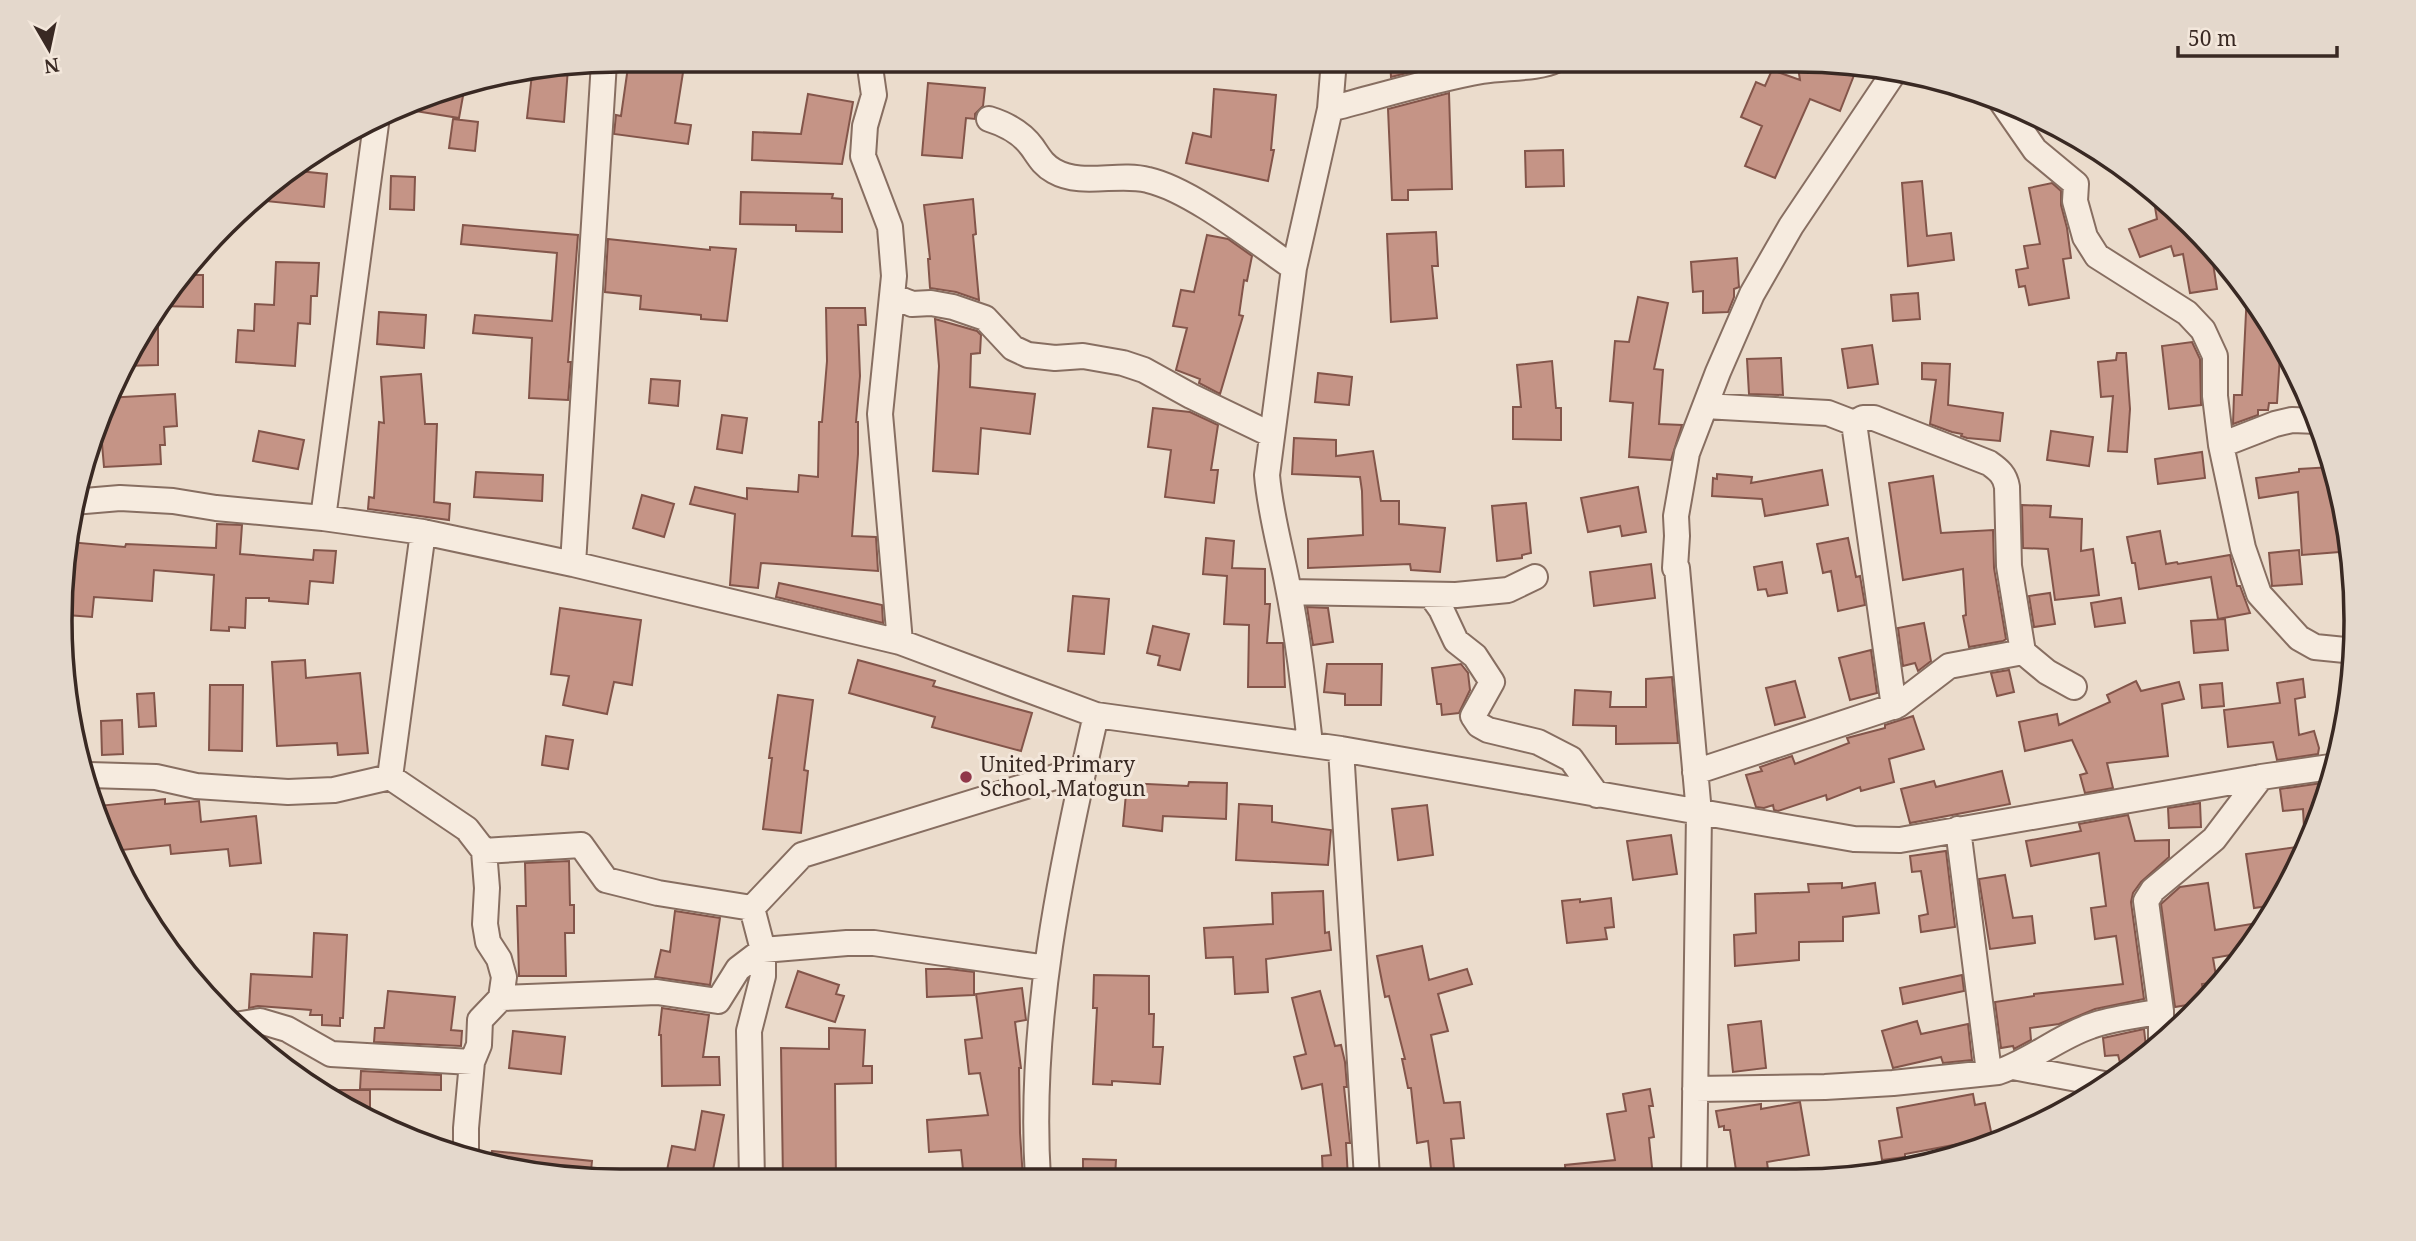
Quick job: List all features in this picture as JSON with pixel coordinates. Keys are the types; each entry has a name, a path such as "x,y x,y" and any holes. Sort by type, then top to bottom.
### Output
{"street":[{"path":"573,564 603,72"},
{"path":"871,72 874,95 865,126 863,156 890,227 894,276 880,414 900,642"},
{"path":"1310,744 1304,684 1289,592 1269,500 1267,475 1294,268 1330,109 1333,72"},
{"path":"1330,109 1477,72"},
{"path":"1694,1169 1699,813 1675,568 1676,516 1687,453 1752,294 1813,192 1889,80"},
{"path":"2012,117 2035,150 2076,184 2075,201 2085,237 2097,256 2187,313 2203,330 2215,356 2215,396 2221,445 2243,548 2259,594 2299,638 2315,647 2343,650"},
{"path":"989,119 1017,132 1031,145 1041,161 1054,171 1068,177 1148,179 1197,202 1294,268"},
{"path":"323,518 375,129"},
{"path":"892,296 912,304 931,303 953,307 985,318 1013,348 1028,355 1055,358 1083,356 1133,366 1272,435"},
{"path":"1705,406 1828,413 1854,423"},
{"path":"1854,423 1863,418 1874,418 1989,463 2005,477 2009,566 2023,652 2047,672 2074,687"},
{"path":"2221,445 2284,422 2306,421"},
{"path":"1854,423 1894,707"},
{"path":"85,501 120,498 173,501 423,532 573,564 900,642 1096,715 1341,749 1854,839 1900,840 2324,768"},
{"path":"390,776 423,532"},
{"path":"1289,592 1456,595 1508,590 1535,577"},
{"path":"1431,595 1441,609 1456,641 1475,656 1492,682 1473,716 1479,725 1488,730 1538,742 1571,760 1597,795"},
{"path":"1695,772 1894,707 1949,666 2023,652"},
{"path":"1038,1169 1037,1097 1047,968 1058,892 1096,715"},
{"path":"1341,749 1366,1169"},
{"path":"752,908 802,855 1084,768"},
{"path":"94,775 156,777 196,786 288,792 334,790 390,776 467,829 484,850 487,888 485,924 488,942 499,959 504,977 501,998 480,1020 479,1045 472,1062 466,1147"},
{"path":"2161,1029 2161,1011 2146,901 2153,890 2214,839 2261,777"},
{"path":"1958,829 2001,1069"},
{"path":"484,850 581,845 606,880 649,891 752,908"},
{"path":"752,908 763,950 763,976 749,1031 752,1169"},
{"path":"501,998 657,992 718,1001 738,969 763,950 847,943 874,943 1047,968"},
{"path":"2001,1069 2092,1026 2161,1011"},
{"path":"248,1023 260,1021 288,1029 331,1054 472,1062"},
{"path":"1695,1089 1893,1083 2001,1069 2092,1082"}],"building":[{"path":"627,72 683,72 675,123 691,125 688,144 614,134 616,115 621,116"},
{"path":"1391,72 1411,72 1391,77"},
{"path":"1771,72 1800,80 1799,72 1854,75 1840,111 1810,99 1775,178 1745,166 1762,126 1741,117 1756,82 1765,86"},
{"path":"568,74 564,122 527,118 531,79"},
{"path":"928,83 985,88 983,106 975,114 975,119 966,118 962,158 922,155"},
{"path":"1214,89 1276,95 1271,150 1274,150 1268,181 1186,163 1193,133 1211,137"},
{"path":"1449,93 1452,189 1408,190 1408,200 1392,200 1388,109"},
{"path":"808,94 853,102 842,164 752,160 753,132 801,134"},
{"path":"463,95 459,118 418,111"},
{"path":"453,119 478,122 475,151 449,148"},
{"path":"1563,150 1564,186 1526,187 1525,151"},
{"path":"305,172 327,174 324,207 267,201"},
{"path":"391,176 415,177 414,210 390,209"},
{"path":"1922,181 1927,236 1951,233 1954,260 1908,266 1902,183"},
{"path":"2052,183 2061,191 2061,205 2067,228 2071,258 2063,259 2069,298 2029,305 2025,286 2019,287 2016,270 2028,268 2024,246 2040,244 2029,188"},
{"path":"741,192 833,194 832,198 842,199 842,232 796,231 796,225 740,224"},
{"path":"973,199 976,234 973,235 979,300 956,292 930,288 924,205"},
{"path":"2155,206 2184,232 2213,265 2217,289 2190,293 2183,254 2174,256 2171,246 2140,257 2129,229 2157,219"},
{"path":"463,225 578,235 568,362 571,362 568,400 529,398 532,338 473,333 475,315 552,321 557,253 461,244"},
{"path":"1436,232 1438,266 1432,266 1437,318 1391,322 1387,234"},
{"path":"1207,235 1228,239 1252,256 1247,281 1244,280 1239,315 1243,316 1220,394 1199,383 1200,379 1176,370 1187,328 1173,326 1181,290 1194,292"},
{"path":"608,239 710,250 710,247 736,249 727,321 701,319 701,315 640,309 641,296 605,292"},
{"path":"1737,258 1739,287 1734,289 1728,312 1703,313 1703,291 1693,292 1691,262"},
{"path":"276,262 319,263 317,296 311,296 310,324 298,323 295,366 236,362 238,330 254,331 255,304 274,305"},
{"path":"194,275 203,275 203,307 171,306"},
{"path":"1918,293 1920,319 1893,321 1891,295"},
{"path":"1638,297 1668,303 1654,369 1663,370 1659,424 1682,425 1671,460 1629,457 1633,403 1610,401 1615,341 1629,342"},
{"path":"826,308 865,308 866,325 858,325 858,454 852,536 876,537 878,571 761,563 758,588 730,585 735,514 690,504 695,487 747,499 747,488 798,492 799,475 818,477 819,422 822,422 827,361"},
{"path":"2246,308 2280,362 2277,403 2269,403 2268,410 2258,410 2258,415 2233,424 2234,395 2242,395"},
{"path":"379,312 426,315 424,348 377,344"},
{"path":"935,319 977,331 981,335 980,353 971,354 970,387 1035,394 1030,434 981,428 978,474 933,471 939,366"},
{"path":"158,325 158,365 135,366"},
{"path":"2192,342 2200,359 2201,405 2169,409 2162,346"},
{"path":"1872,345 1878,384 1848,388 1842,349"},
{"path":"2117,353 2126,353 2130,409 2127,452 2108,451 2113,396 2101,397 2098,362 2116,360"},
{"path":"1781,358 1783,395 1749,394 1747,359"},
{"path":"1552,361 1556,408 1561,408 1561,440 1513,439 1513,407 1521,407 1517,365"},
{"path":"1922,363 1950,364 1948,405 2003,413 2000,441 1967,438 1930,424 1936,380 1922,379"},
{"path":"1318,373 1352,377 1349,405 1315,402"},
{"path":"421,374 425,424 437,424 434,502 450,504 449,520 368,509 369,497 374,498 379,422 384,423 381,377"},
{"path":"651,379 680,381 678,406 649,403"},
{"path":"175,394 177,426 164,427 165,445 160,445 161,464 104,467 102,442 120,397"},
{"path":"1153,408 1190,412 1218,425 1211,470 1218,470 1214,503 1165,497 1171,450 1148,447"},
{"path":"722,415 747,418 742,453 717,449"},
{"path":"259,431 304,440 298,469 253,461"},
{"path":"2051,431 2093,437 2089,466 2047,460"},
{"path":"1294,438 1336,440 1336,456 1373,451 1381,501 1399,501 1399,524 1445,528 1440,572 1411,570 1410,564 1308,568 1308,539 1363,535 1362,491 1360,477 1292,474"},
{"path":"2202,452 2205,478 2158,484 2155,459"},
{"path":"2323,468 2340,552 2302,555 2298,492 2259,498 2256,478 2299,472 2299,469"},
{"path":"1822,470 1828,505 1765,516 1762,499 1712,496 1713,478 1717,479 1717,474 1752,477 1751,483"},
{"path":"476,472 543,475 542,501 474,497"},
{"path":"1933,476 1941,533 1993,530 1994,568 2006,639 2003,641 1969,647 1963,616 1966,615 1963,569 1903,580 1889,483"},
{"path":"1638,487 1646,532 1622,536 1620,526 1588,532 1581,498"},
{"path":"642,495 674,504 664,537 633,528"},
{"path":"1526,503 1531,553 1522,555 1522,558 1497,561 1492,506"},
{"path":"2022,505 2051,506 2050,517 2082,519 2081,551 2093,549 2099,595 2055,600 2048,549 2023,548"},
{"path":"217,524 242,525 240,554 313,560 314,550 336,551 333,583 310,581 308,604 269,601 269,598 246,598 245,628 211,630 214,575 154,570 152,601 94,597 92,617 72,615 77,543 125,547 126,544 216,548"},
{"path":"2160,531 2166,564 2230,555 2237,586 2240,586 2250,613 2218,619 2211,577 2139,589 2127,537"},
{"path":"1206,538 1234,541 1232,568 1265,569 1265,604 1270,604 1267,643 1283,643 1285,687 1248,687 1249,625 1224,624 1227,576 1203,574"},
{"path":"1848,538 1856,577 1860,576 1865,605 1838,611 1831,571 1823,573 1817,544"},
{"path":"2299,550 2302,584 2272,586 2269,553"},
{"path":"1782,562 1787,593 1768,596 1766,589 1758,590 1754,567"},
{"path":"1651,564 1655,598 1594,606 1590,572"},
{"path":"779,583 882,605 883,623 776,597"},
{"path":"2050,593 2055,624 2034,627 2029,596"},
{"path":"1073,596 1109,599 1104,654 1068,651"},
{"path":"2121,598 2125,623 2095,627 2091,603"},
{"path":"1307,607 1328,608 1333,642 1313,645"},
{"path":"560,608 641,620 632,685 614,682 607,714 563,705 569,676 551,674"},
{"path":"2225,619 2228,650 2194,653 2191,621"},
{"path":"1924,623 1931,661 1918,671 1915,663 1903,666 1898,628"},
{"path":"1153,626 1189,634 1180,670 1158,665 1160,656 1147,653"},
{"path":"1871,650 1877,693 1850,700 1839,658"},
{"path":"305,660 306,678 360,673 368,753 338,755 337,743 277,746 272,662"},
{"path":"858,660 935,681 933,686 1032,713 1021,751 932,727 935,717 849,693"},
{"path":"1327,664 1382,664 1381,705 1345,705 1345,694 1324,692"},
{"path":"1461,664 1468,673 1470,690 1459,713 1442,715 1441,704 1437,704 1432,668"},
{"path":"2009,670 2014,692 1997,696 1991,673"},
{"path":"1672,677 1678,743 1616,744 1616,726 1573,725 1575,690 1611,692 1610,707 1646,707 1646,679"},
{"path":"2303,679 2305,697 2295,699 2299,735 2314,731 2318,754 2277,760 2273,742 2228,747 2224,710 2280,703 2277,683"},
{"path":"1795,681 1805,717 1775,725 1766,688"},
{"path":"2136,681 2141,691 2179,682 2184,699 2162,704 2168,756 2107,763 2113,788 2085,793 2080,775 2087,773 2072,740 2025,751 2019,722 2057,714 2059,725 2110,702 2107,695"},
{"path":"2222,683 2224,706 2202,708 2200,685"},
{"path":"210,685 243,685 242,751 209,750"},
{"path":"154,693 156,726 139,727 137,694"},
{"path":"778,695 813,700 804,770 808,771 801,833 763,829"},
{"path":"1913,716 1924,749 1889,759 1894,782 1861,791 1860,787 1827,800 1826,795 1778,811 1774,810 1773,805 1756,807 1746,775 1762,771 1760,767 1792,756 1795,764 1849,743 1847,738 1885,728 1885,725"},
{"path":"122,720 123,754 102,755 101,721"},
{"path":"546,736 573,740 568,769 542,765"},
{"path":"2002,771 2010,804 1910,823 1901,789 1934,781 1936,787"},
{"path":"1189,782 1227,783 1226,819 1163,816 1162,831 1123,826 1127,783 1188,786"},
{"path":"2319,783 2304,825 2303,809 2283,811 2280,789"},
{"path":"165,799 165,804 199,801 201,822 256,816 261,863 230,866 228,849 171,854 170,845 122,850 104,805"},
{"path":"2200,803 2201,827 2169,828 2168,808"},
{"path":"1239,804 1272,806 1272,822 1331,830 1328,865 1236,860"},
{"path":"1427,805 1433,855 1398,860 1392,809"},
{"path":"2128,815 2135,841 2169,840 2169,857 2141,882 2133,893 2131,902 2144,999 2095,1009 2059,1024 2030,1028 2031,1040 2014,1049 2013,1046 2001,1048 1995,1002 2034,994 2123,984 2116,936 2095,939 2091,908 2106,906 2099,853 2031,866 2026,841 2081,831 2079,824"},
{"path":"1671,835 1677,874 1633,880 1627,841"},
{"path":"2295,847 2264,907 2254,908 2246,854"},
{"path":"1946,851 1955,927 1921,932 1919,916 1928,914 1921,871 1912,872 1910,856"},
{"path":"569,861 574,933 565,933 566,976 519,976 517,906 526,906 525,863"},
{"path":"2005,875 2013,918 2032,916 2035,943 1990,949 1979,879"},
{"path":"1842,883 1842,888 1875,883 1879,913 1843,917 1843,941 1799,942 1799,960 1735,966 1734,935 1756,933 1755,894 1809,892 1808,884"},
{"path":"2208,883 2215,930 2253,924 2231,955 2213,958 2216,973 2207,983 2202,984 2203,988 2188,1005 2175,1007 2161,904 2180,887"},
{"path":"1323,891 1325,933 1329,932 1331,950 1266,959 1268,992 1235,994 1233,957 1206,958 1204,928 1273,924 1272,893"},
{"path":"1611,898 1614,927 1605,928 1607,939 1567,943 1562,901"},
{"path":"675,911 720,918 710,985 655,977 661,950 670,952"},
{"path":"314,933 347,935 343,1018 340,1018 340,1026 322,1025 322,1015 310,1015 311,1010 258,1006 249,1008 251,974 312,977"},
{"path":"1422,946 1429,980 1467,969 1472,984 1438,994 1448,1031 1431,1035 1444,1103 1460,1102 1464,1138 1451,1139 1454,1169 1431,1169 1428,1141 1417,1143 1411,1088 1408,1088 1402,1059 1405,1059 1389,996 1385,997 1377,956"},
{"path":"926,969 974,972 974,995 927,997"},
{"path":"798,971 839,985 836,994 844,996 835,1022 786,1007"},
{"path":"1094,975 1149,976 1149,1014 1154,1014 1153,1047 1163,1047 1160,1084 1112,1081 1112,1085 1093,1084 1097,1008 1093,1008"},
{"path":"1962,975 1964,991 1903,1004 1900,988"},
{"path":"1022,988 1026,1020 1015,1022 1021,1068 1022,1169 963,1169 961,1150 929,1152 927,1120 988,1115 980,1073 969,1074 965,1040 982,1038 976,994"},
{"path":"388,991 455,997 451,1030 462,1031 461,1046 374,1042 375,1028 384,1028"},
{"path":"1320,991 1335,1046 1341,1045 1345,1062 1347,1087 1344,1087 1350,1143 1346,1143 1347,1169 1323,1169 1322,1156 1331,1155 1322,1084 1302,1089 1294,1057 1306,1054 1292,998"},
{"path":"662,1008 709,1015 703,1057 719,1057 720,1085 662,1086 659,1035"},
{"path":"1761,1021 1766,1068 1733,1072 1728,1025"},
{"path":"1917,1021 1921,1034 1968,1024 1972,1060 1943,1063 1941,1057 1893,1068 1882,1031"},
{"path":"829,1028 865,1030 863,1066 872,1066 872,1083 835,1084 836,1169 783,1169 781,1048 829,1049"},
{"path":"2144,1029 2146,1043 2120,1063 2118,1055 2105,1056 2103,1038"},
{"path":"513,1031 565,1037 561,1074 509,1068"},
{"path":"361,1071 441,1075 441,1090 360,1089"},
{"path":"1650,1089 1653,1106 1649,1106 1654,1137 1649,1138 1652,1169 1565,1169 1565,1165 1615,1160 1607,1114 1626,1111 1623,1094"},
{"path":"337,1090 370,1090 370,1109"},
{"path":"1973,1094 1975,1105 1985,1103 1991,1132 1959,1144 1882,1160 1879,1141 1902,1137 1897,1108"},
{"path":"1800,1102 1809,1155 1767,1162 1768,1169 1736,1169 1730,1130 1724,1130 1724,1126 1719,1127 1716,1111 1761,1104 1761,1109"},
{"path":"702,1111 724,1115 713,1169 667,1169 672,1146 695,1150"},
{"path":"492,1151 592,1161 591,1168 585,1168 549,1165 492,1154"},
{"path":"1083,1159 1116,1160 1116,1169 1083,1169"}],"place":[{"name":"United Primary School, Matogun","path":"966,777"}]}
